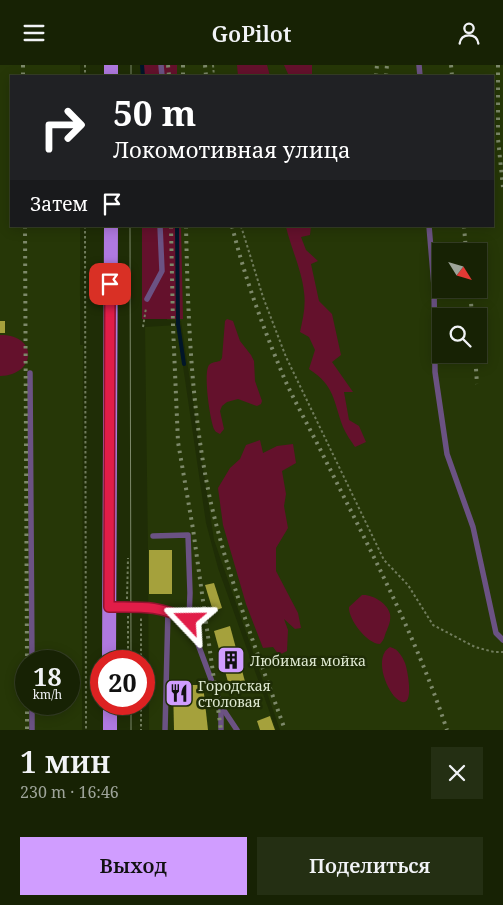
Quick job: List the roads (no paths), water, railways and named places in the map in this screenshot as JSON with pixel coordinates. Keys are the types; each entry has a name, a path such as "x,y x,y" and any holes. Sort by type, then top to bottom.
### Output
{"main road":[{"path":"109,650 111,227"},
{"path":"110,715 110,730"}],"lane":[{"path":"147,299 162,271 160,227"},
{"path":"428,227 434,286 436,372 447,454 473,527 496,633 503,640"},
{"path":"30,373 32,650"},
{"path":"153,535 188,535 189,620 221,706 237,730"},
{"path":"109,607 141,607 168,610 189,620"},
{"path":"165,730 168,610"},
{"path":"221,706 221,730"},
{"path":"32,715 32,730"}],"waterway":[{"path":"142,65 143,75"},
{"path":"177,227 178,324 184,364"}],"tram line":[{"path":"131,65 131,75"},
{"path":"130,227 131,650"},
{"path":"131,715 131,730"}],"railway":[{"path":"23,65 23,75"},
{"path":"168,65 169,75"},
{"path":"183,65 183,75"},
{"path":"205,65 206,75"},
{"path":"376,75 377,65"},
{"path":"386,75 387,65"},
{"path":"451,65 452,75"},
{"path":"498,65 498,139 503,187"},
{"path":"25,227 27,650"},
{"path":"171,227 178,442 193,529 221,730"},
{"path":"186,227 189,329 199,431 210,499 235,587 285,730"},
{"path":"232,227 255,304 285,380 389,588 420,658 447,730"},
{"path":"464,227 465,243"},
{"path":"471,298 471,308"},
{"path":"476,363 477,384"},
{"path":"27,715 27,730"}],"place":[{"name":"Любимая мойка","path":"231,660"},
{"name":"Городская столовая","path":"179,693"}]}
